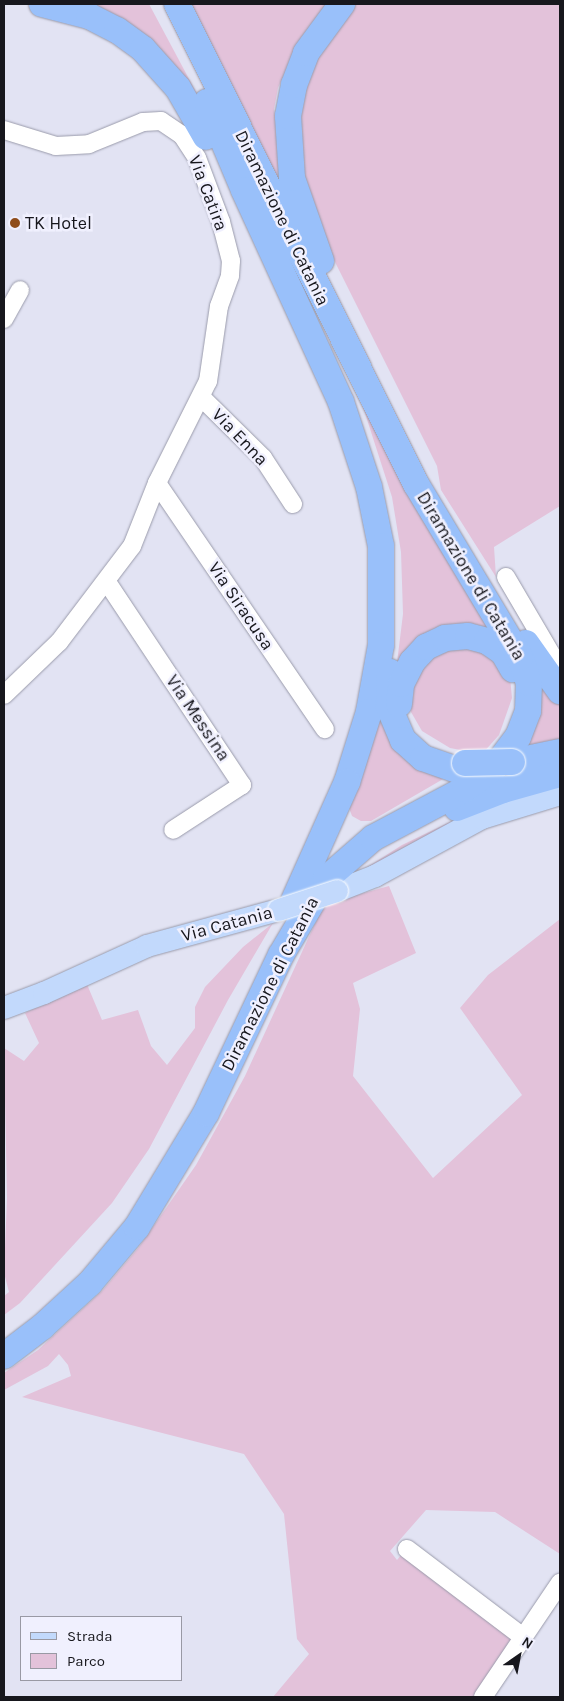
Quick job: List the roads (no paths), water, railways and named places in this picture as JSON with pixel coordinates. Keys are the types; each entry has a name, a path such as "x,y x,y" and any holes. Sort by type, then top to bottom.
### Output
{"highway":[{"path":"42,4 89,16 123,34 155,61 187,102 319,379 352,457 370,487"},
{"name":"Diramazione di Catania","path":"4,1334 64,1283 124,1215 195,1101 274,947 347,782 374,689 382,629 382,571 370,487 341,402 244,190 194,70 162,4"},
{"name":"Diramazione di Catania","path":"4,1356 63,1309 126,1242 206,1113 281,955 326,879 373,838 465,789 495,767 518,737 528,711 529,683 520,657 416,484 321,297 177,4"},
{"path":"342,4 306,53 291,98 288,137 298,203 391,434"},
{"path":"194,70 333,353 371,445 390,519 396,568 395,621 388,691 392,719 403,740 423,758 464,768 507,768 560,761"},
{"path":"321,297 364,363 432,487 534,656 560,691"},
{"path":"274,947 321,871 342,849 391,814 469,770 494,750 508,730 518,694 510,662 487,641 455,636 434,642 418,654 401,684 399,708 406,726 422,746 464,768"},
{"path":"507,768 560,752"},
{"path":"206,1113 237,1061 305,925 320,900 346,871 400,837 451,810 504,790 560,774"}],"main road":[{"name":"Via Catania","path":"4,1008 44,994 147,946 279,910 376,876 482,818 560,794"}],"street":[{"name":"Via Catira","path":"4,130 56,146 89,144 143,122 161,122 182,135 197,158 221,222 231,261 230,276 219,306 208,381 201,397"},
{"path":"4,319 20,290"},
{"path":"4,695 59,642 107,582 132,546 157,484 201,397"},
{"name":"Via Enna","path":"201,397 263,458 293,504"},
{"name":"Via Siracusa","path":"157,484 326,729"},
{"path":"506,577 560,670"},
{"name":"Via Messina","path":"107,582 242,785 173,830"},
{"path":"407,1549 523,1637"},
{"path":"483,1697 560,1583"}],"place":[{"name":"TK Hotel","path":"15,223"}]}
